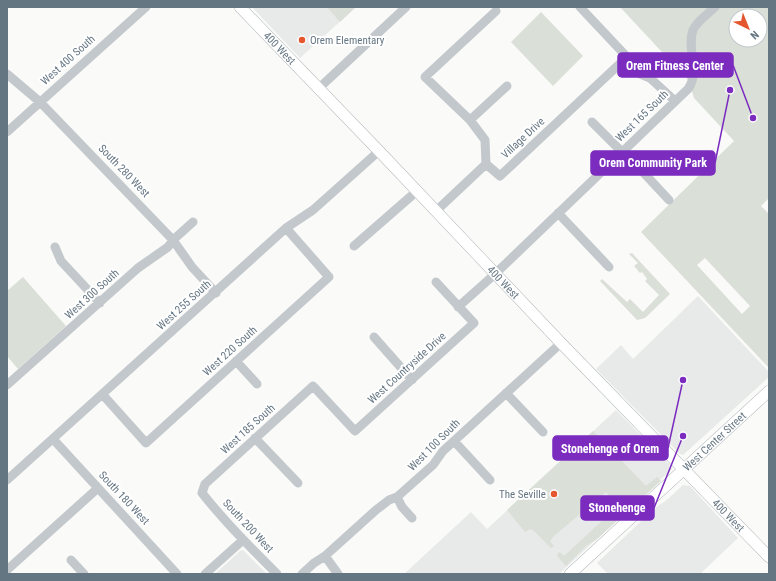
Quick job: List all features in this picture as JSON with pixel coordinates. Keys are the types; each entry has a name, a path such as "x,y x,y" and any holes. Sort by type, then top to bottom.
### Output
{"main road":[{"name":"400 West","path":"240,7 561,343 769,557"},
{"name":"West Center Street","path":"570,574 769,391"}],"street":[{"name":"West 400 South","path":"7,132 146,7"},
{"path":"318,89 406,7"},
{"name":"Village Drive","path":"486,164 500,176 627,57 580,7"},
{"name":"West 165 South","path":"495,274 688,89 692,82 693,30 715,7"},
{"path":"436,211 486,164 485,140 470,120 425,77 496,11"},
{"path":"638,73 650,78 675,101"},
{"name":"South 280 West","path":"7,74 40,102 173,240 181,249 192,267 216,293"},
{"path":"470,120 507,86"},
{"path":"592,122 622,152 628,156 668,200"},
{"name":"West 255 South","path":"7,480 216,293 286,228 313,210 379,151"},
{"path":"354,246 417,191"},
{"path":"558,213 609,267"},
{"name":"West 300 South","path":"7,385 138,268 168,247 173,240 193,222"},
{"name":"West 220 South","path":"103,395 146,443 330,277 286,228"},
{"path":"55,247 61,261 100,303"},
{"path":"436,282 458,307 495,274"},
{"name":"West Countryside Drive","path":"313,386 355,431 474,323 458,307"},
{"path":"374,337 412,380"},
{"name":"West 100 South","path":"302,574 314,563 325,556 388,500 397,497 433,465 454,441 561,343"},
{"path":"236,361 257,384"},
{"name":"West 185 South","path":"202,493 205,484 313,386"},
{"path":"506,393 543,432"},
{"path":"256,438 298,483"},
{"name":"South 180 West","path":"53,439 178,574"},
{"path":"454,441 490,480"},
{"path":"7,570 98,488"},
{"name":"South 200 West","path":"202,493 243,540 277,574"},
{"path":"397,497 412,518"},
{"path":"205,574 243,540"},
{"path":"325,556 338,574"},
{"path":"71,560 84,574"}],"shaded area":[{"name":"Orem Elementary","path":"252,7 356,7 300,58"},
{"path":"327,7 356,7 340,22"},
{"path":"620,7 769,7 769,198 761,206 769,214 769,368 641,232 734,141 694,98 689,81","holes":["705,258 750,306 742,314 697,265"]},
{"path":"541,12 583,56 553,86 511,42"},
{"path":"632,253 670,294 645,318 637,320 600,281 602,279 627,302 630,299 643,312 659,295 645,281 647,279 642,272 640,273 634,266 638,263 629,254"},
{"path":"23,277 66,326 18,369 7,356 7,291"},
{"path":"698,296 769,372 769,377 683,455 680,454 596,369 621,345 633,359"},
{"path":"616,410 670,465 672,469 559,574 404,574 471,512 487,529"},
{"path":"593,431 646,486 657,477 661,481 596,540 587,545 566,566 557,554 560,552 564,556 618,506 606,492 554,536 550,541 554,546 551,548 534,531 530,529 525,532 507,510"},
{"path":"683,485 690,486 738,538 700,574 608,574 597,563 655,508 668,499"},
{"path":"243,550 267,574 215,574 240,551"}],"place":[{"name":"Orem Elementary","path":"302,40"},
{"name":"Orem Community Park","path":"730,90"},
{"name":"Orem Fitness Center","path":"753,118"},
{"name":"Stonehenge of Orem","path":"683,380"},
{"name":"Stonehenge","path":"683,436"},
{"name":"The Seville","path":"554,494"}]}
